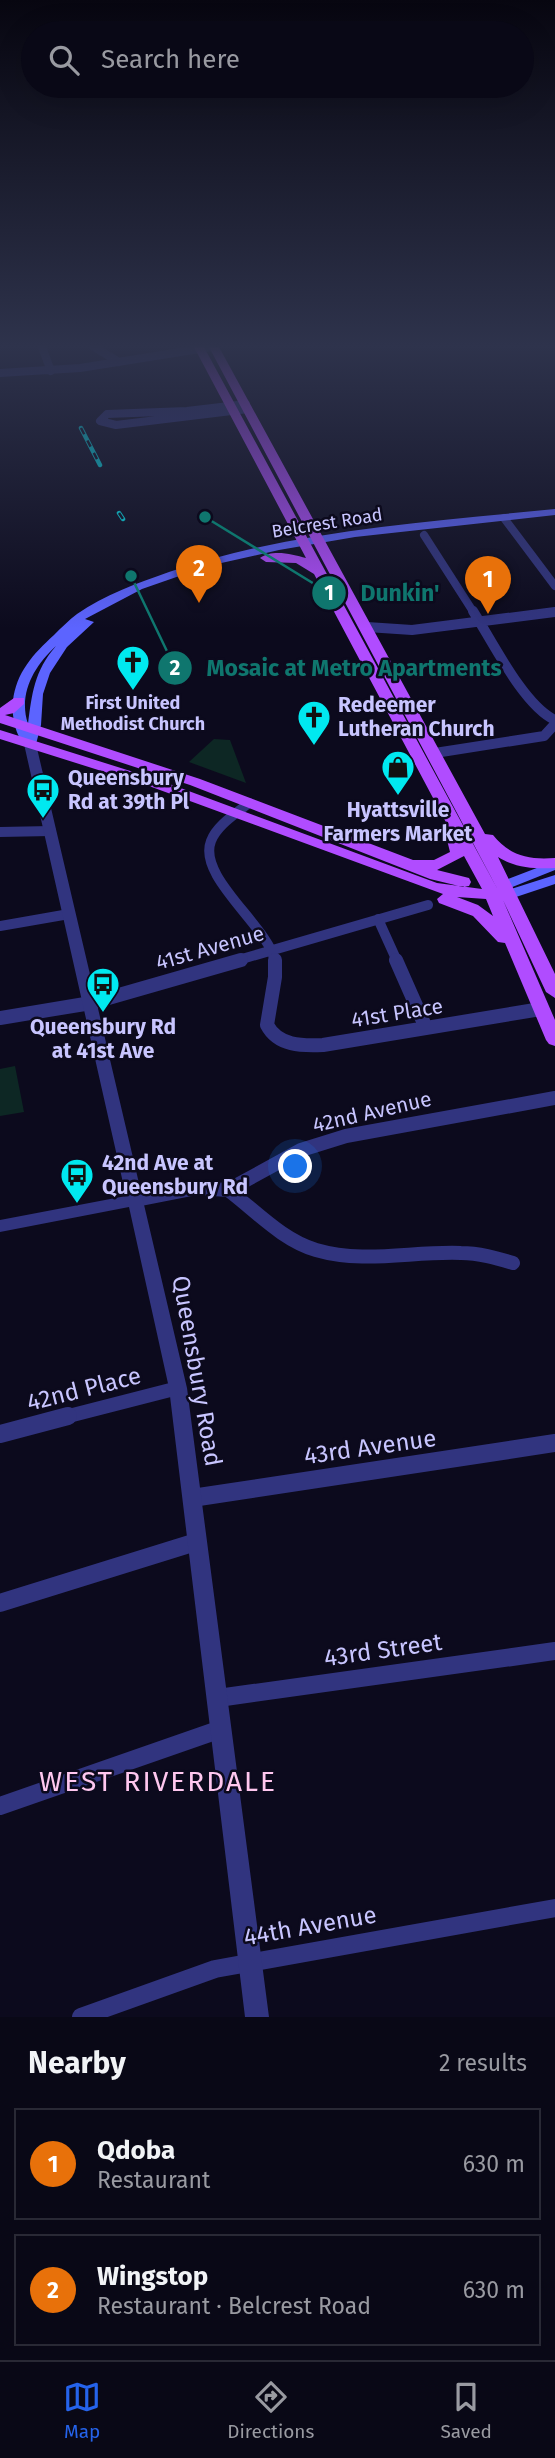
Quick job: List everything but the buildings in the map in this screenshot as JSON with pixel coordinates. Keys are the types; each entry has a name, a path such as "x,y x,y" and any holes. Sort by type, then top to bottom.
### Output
{"main road":[{"path":"249,441 426,771 499,890 555,992"},
{"path":"266,441 451,783 499,890 528,977 555,1040"},
{"name":"Belcrest Road","path":"321,543 424,535 555,512"},
{"name":"Belcrest Road","path":"30,733 19,701 25,677 31,666 62,629 111,597 173,573 306,545 507,522 555,520"},
{"name":"Belcrest Road","path":"30,733 37,691 53,657 74,634 116,605 177,581 306,545"},
{"path":"266,558 297,559 311,564 320,572"},
{"path":"31,666 43,664 53,657"},
{"path":"387,699 415,729 425,747 435,752"},
{"path":"0,712 9,710 19,701"},
{"path":"0,718 153,783 416,863 436,865 452,860 458,849 455,837 431,790 426,771"},
{"path":"0,734 30,733"},
{"path":"451,783 502,854 524,863 555,864"},
{"path":"243,809 382,868 447,891 499,890 555,879"},
{"path":"342,839 444,878 499,890 555,864"},
{"path":"382,868 434,896 469,907 491,920 528,977"}],"street":[{"path":"507,522 555,586"},
{"path":"424,535 530,701 555,722 544,736 435,752"},
{"path":"376,644 391,635 412,630 555,612"},
{"path":"367,627 412,630"},
{"name":"Queensbury Road","path":"30,733 178,1388 257,2017"},
{"path":"243,809 211,841 208,856 218,875 272,950"},
{"path":"0,832 51,831"},
{"name":"41st Avenue","path":"0,1018 91,1003 428,905"},
{"path":"0,926 69,914"},
{"path":"378,919 425,1028"},
{"name":"41st Place","path":"272,950 274,967 267,1026 274,1035 290,1043 310,1046 541,1009"},
{"name":"42nd Avenue","path":"228,1190 301,1150 329,1140 555,1098"},
{"path":"0,1226 197,1188 228,1190 285,1237 318,1251 365,1256 464,1251 493,1255 513,1263"},
{"name":"42nd Place","path":"0,1434 178,1388"},
{"name":"43rd Avenue","path":"192,1498 555,1443"},
{"path":"0,1603 196,1542"},
{"name":"43rd Street","path":"218,1698 555,1651"},
{"path":"0,1805 221,1729"},
{"name":"44th Avenue","path":"81,2017 215,1969 555,1908"}],"green space":[{"path":"214,739 230,740 246,783 189,762"},
{"path":"15,1066 24,1112 0,1116 0,1069"}],"railway":[{"path":"88,441 100,465"},
{"path":"119,513 123,519"}],"place":[{"name":"Dunkin'","path":"205,517"},
{"name":"Mosaic at Metro Apartments","path":"131,576"},
{"name":"Wingstop","path":"199,603"},
{"name":"Qdoba","path":"488,614"},
{"name":"First United Methodist Church","path":"133,692"},
{"name":"Redeemer Lutheran Church","path":"314,747"},
{"name":"Hyattsville Farmers Market","path":"398,797"},
{"name":"Queensbury Rd at 39th Pl","path":"43,820"},
{"name":"Queensbury Rd at 41st Ave","path":"103,1014"},
{"name":"42nd Ave at Queensbury Rd","path":"77,1205"}],"district":[{"name":"WEST RIVERDALE","path":"158,1781"}]}
